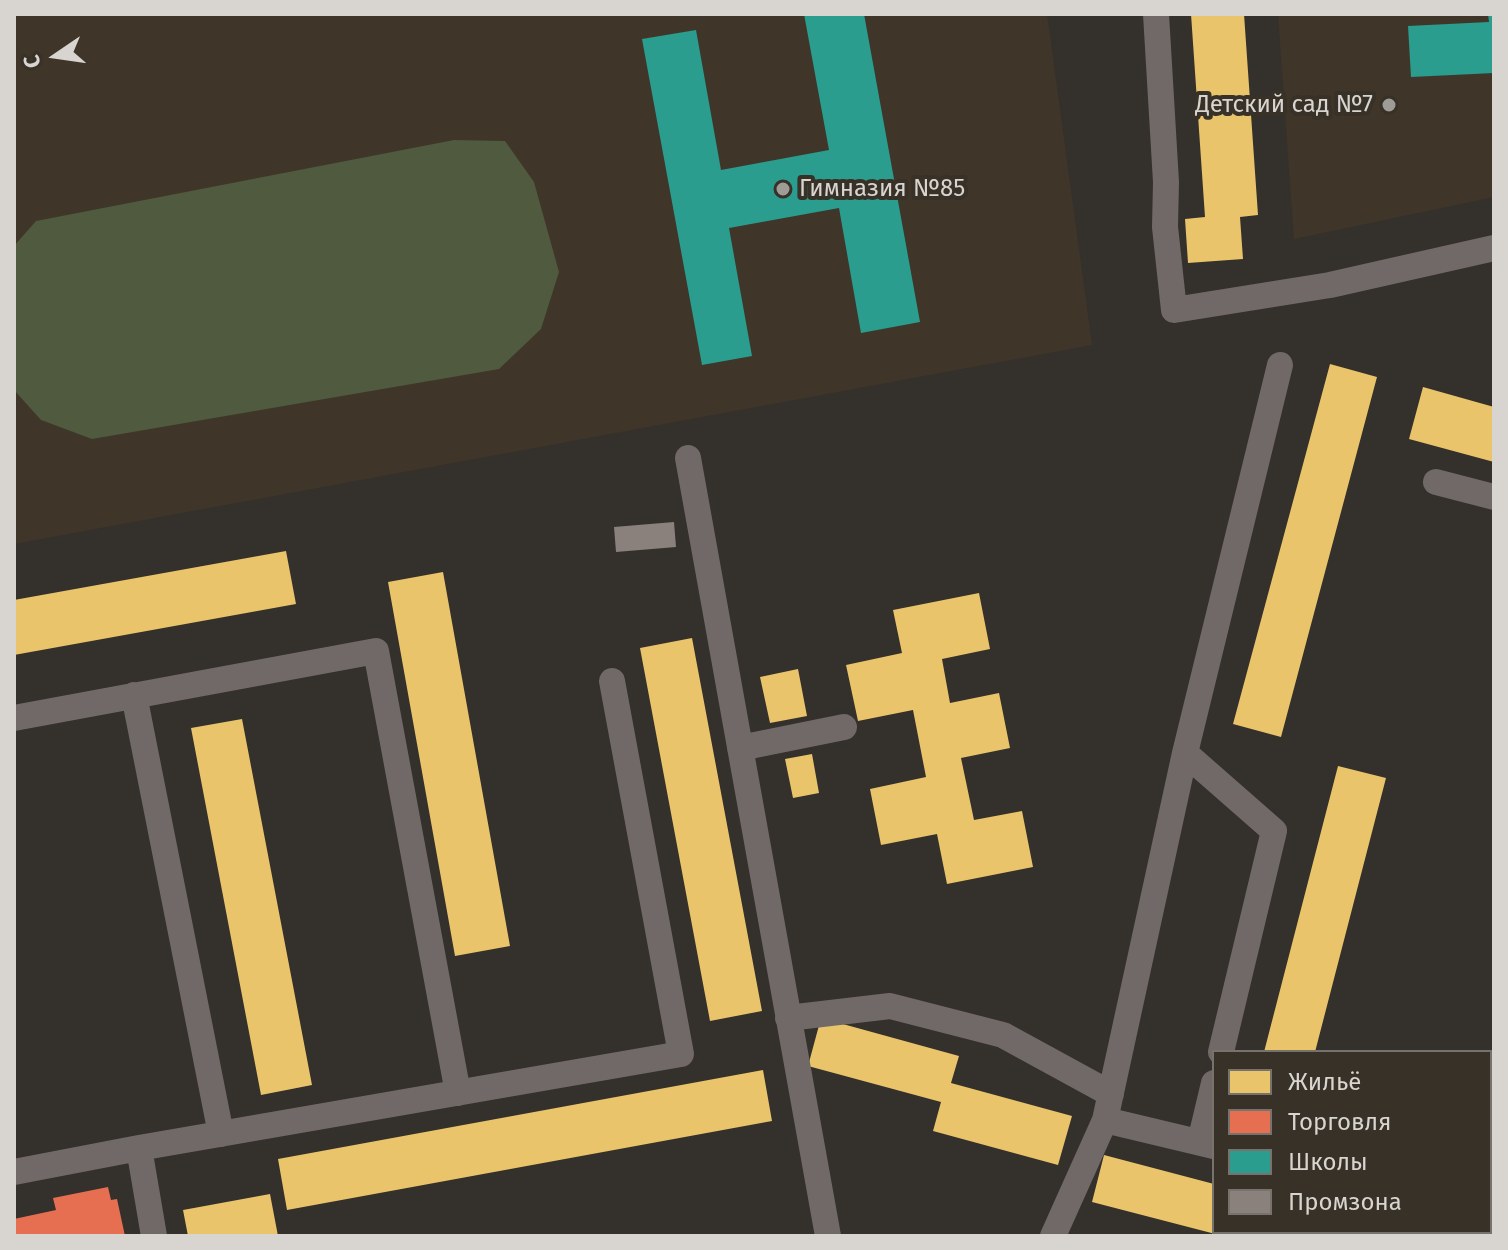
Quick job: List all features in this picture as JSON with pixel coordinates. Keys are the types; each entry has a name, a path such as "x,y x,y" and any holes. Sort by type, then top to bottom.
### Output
{"lane":[{"path":"1156,14 1166,182 1165,227 1174,310 1330,285 1494,248"},
{"path":"1053,1236 1105,1120 1185,753 1280,365"},
{"path":"688,458 828,1236"},
{"path":"1436,482 1494,497"},
{"path":"14,718 376,651 458,1093"},
{"path":"14,1172 681,1054 612,681"},
{"path":"134,695 221,1134"},
{"path":"740,748 844,727"},
{"path":"1185,753 1274,831 1221,1050"},
{"path":"788,1018 890,1006 1003,1035 1111,1094"},
{"path":"1105,1120 1207,1144 1212,1100"},
{"path":"139,1148 154,1236"}],"shaded area":[{"path":"14,14 1047,14 1092,345 14,544"},
{"name":"Детский сад №7","path":"1278,14 1494,14 1494,197 1294,239"}],"green space":[{"path":"454,140 505,141 534,182 559,272 541,329 499,369 92,439 41,420 14,390 14,246 36,221"}],"building: Жильё":[{"path":"1191,14 1244,14 1258,215 1240,217 1243,259 1188,263 1185,219 1205,217"},
{"path":"1330,364 1377,377 1281,737 1233,724"},
{"path":"1423,387 1494,407 1494,462 1409,439"},
{"path":"286,551 296,604 14,655 14,600"},
{"path":"443,572 510,946 455,956 388,582"},
{"path":"979,593 990,649 942,659 950,703 999,693 1010,748 961,758 974,820 1022,811 1033,867 947,884 937,834 881,845 870,789 926,777 913,710 858,721 846,665 902,653 893,610"},
{"path":"692,638 762,1011 710,1021 640,648"},
{"path":"798,669 807,716 770,723 760,677"},
{"path":"242,719 312,1085 261,1095 191,728"},
{"path":"812,754 819,793 793,798 785,759"},
{"path":"1338,766 1386,778 1316,1050 1265,1050"},
{"path":"821,1018 959,1056 951,1083 1072,1116 1058,1165 933,1131 941,1102 808,1066"},
{"path":"763,1070 772,1121 287,1210 278,1159"},
{"path":"1104,1155 1212,1183 1212,1233 1092,1202"},
{"path":"270,1194 278,1236 188,1236 183,1210"},
{"path":"1215,1234 1411,1236 1223,1236"}],"building: Торговля":[{"path":"108,1187 111,1200 117,1199 125,1236 14,1236 14,1219 56,1210 53,1198"}],"building: Школы":[{"name":"Гимназия №85","path":"804,14 864,14 920,322 861,333 839,208 729,228 752,356 702,365 642,39 696,30 721,170 829,150"},
{"path":"1488,14 1494,14 1494,73 1411,77 1408,26 1489,22"}],"building: Промзона":[{"path":"674,522 676,547 616,552 614,527"}],"place":[{"name":"Детский сад №7","path":"1389,105"},
{"name":"Гимназия №85","path":"783,189"}]}
